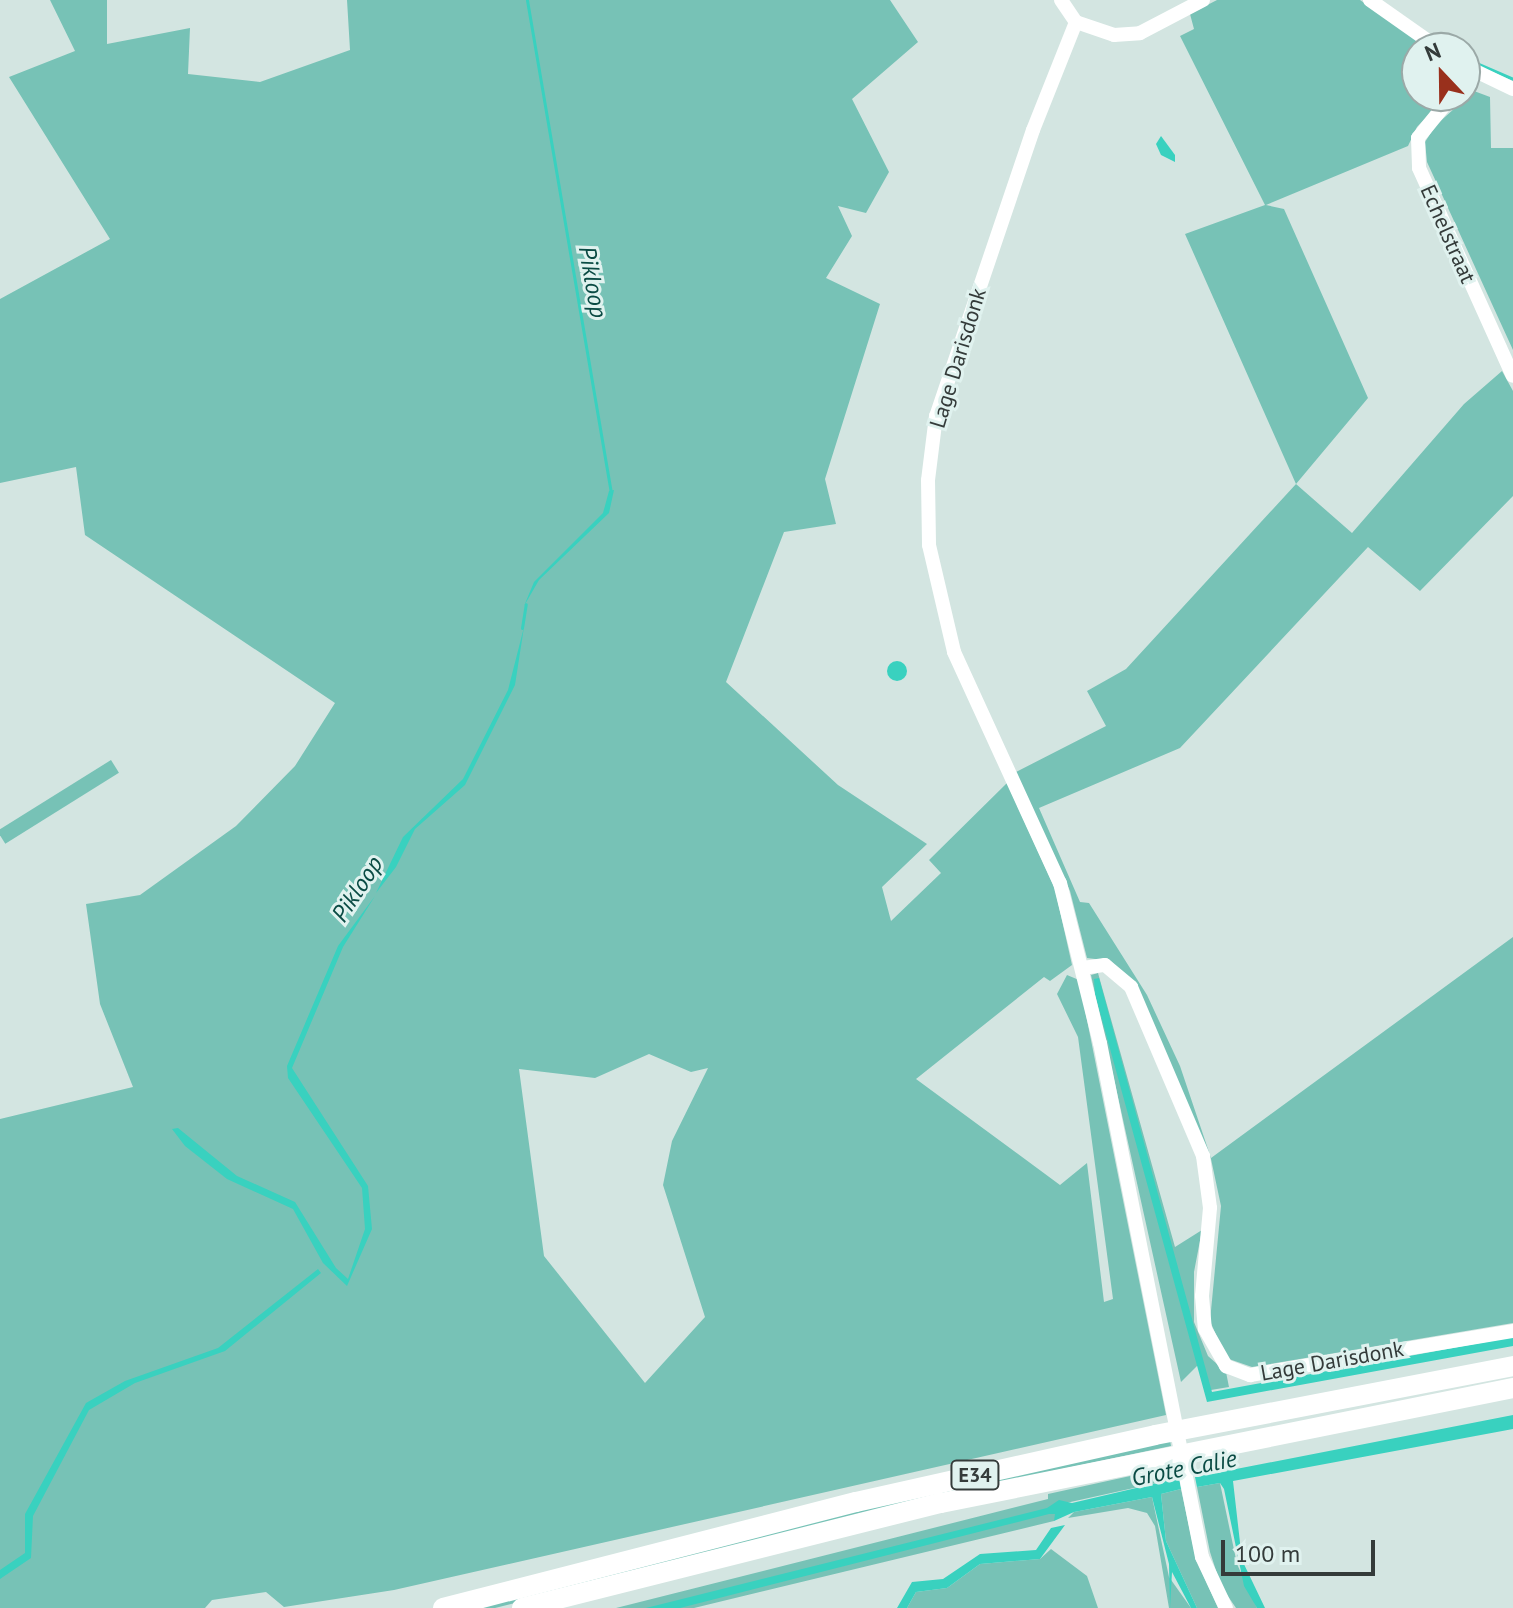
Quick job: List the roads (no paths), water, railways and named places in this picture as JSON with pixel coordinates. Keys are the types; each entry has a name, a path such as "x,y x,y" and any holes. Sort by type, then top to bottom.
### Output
{"highway":[{"name":"E34","path":"443,1608 901,1492 1171,1432 1513,1366"},
{"name":"E34","path":"522,1608 941,1503 1513,1388"}],"street":[{"path":"1061,0 1076,22 1114,35 1140,33 1203,0"},
{"path":"1370,0 1415,32"},
{"name":"Lage Darisdonk","path":"1076,22 1038,116 936,416 927,501 934,571 954,652 1060,883 1083,968 1202,1557 1226,1608"},
{"path":"1481,78 1513,89"},
{"name":"Echelstraat","path":"1439,112 1418,138 1416,153 1513,376"},
{"name":"Lage Darisdonk","path":"1083,968 1105,965 1119,972 1131,987 1203,1156 1210,1208 1202,1296 1205,1329 1226,1366 1250,1375 1513,1331"}],"waterway":[{"name":"Pikloop","path":"527,0 611,493"},
{"path":"1481,65 1513,79"},
{"name":"Pikloop","path":"522,628 526,604"}],"water label":[{"name":"Grote Calie","path":"1184,1468"}]}
